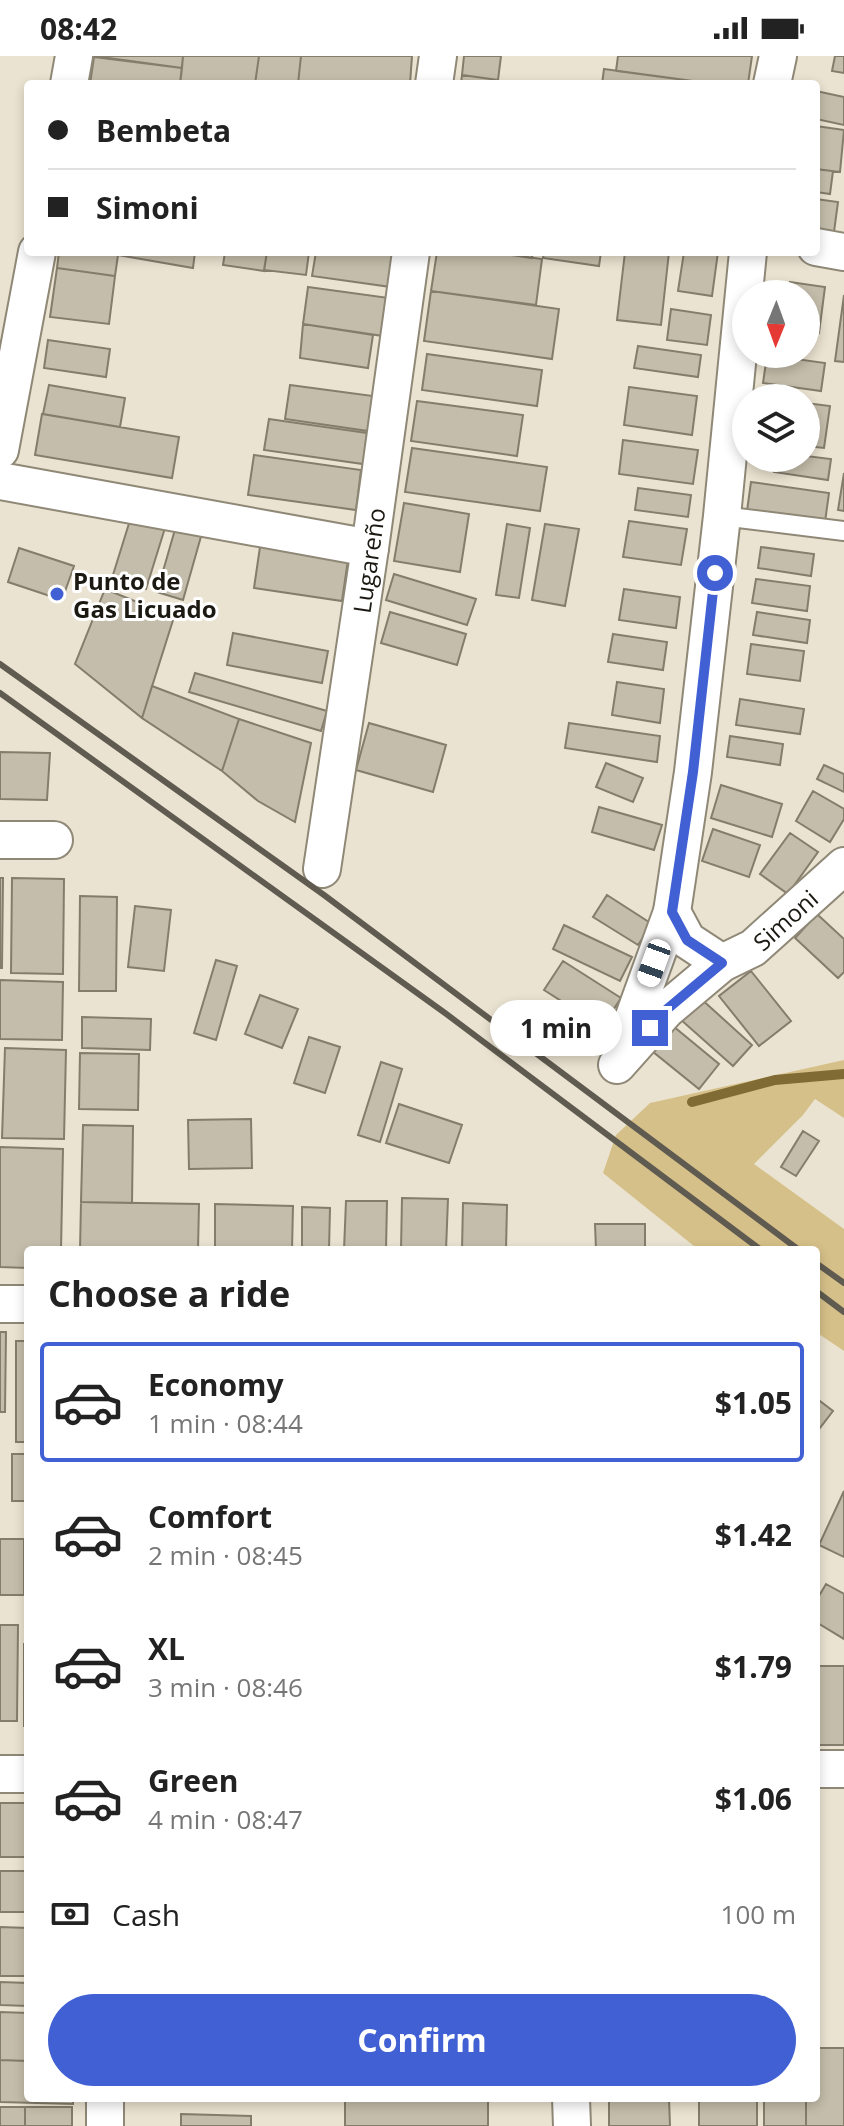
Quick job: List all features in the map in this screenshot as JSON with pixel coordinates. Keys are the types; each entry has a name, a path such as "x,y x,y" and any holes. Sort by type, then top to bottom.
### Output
{"street":[{"path":"70,80 74,56"},
{"path":"435,80 438,56"},
{"path":"773,80 778,56"},
{"path":"820,248 844,252"},
{"path":"0,450 36,256"},
{"name":"Lugareño","path":"322,869 410,256"},
{"path":"722,963 687,940 672,912 693,772 748,256"},
{"path":"0,481 370,548"},
{"path":"0,840 54,840"},
{"name":"Simoni","path":"672,912 617,1065 666,1010 722,963 753,948 844,866"},
{"path":"0,1304 24,1304"},
{"path":"820,1769 844,1769"},
{"path":"0,1774 24,1774"},
{"path":"105,2102 105,2126"},
{"path":"571,2102 572,2126"}],"lane":[{"path":"722,516 844,531"}],"shaded area":[{"path":"844,1060 844,1118 815,1099 754,1164 844,1229 844,1351 820,1335 820,1246 694,1246 603,1173 616,1135 650,1103"}],"building":[{"path":"94,56 183,56 182,68"},
{"path":"183,56 259,56 256,80 180,80"},
{"path":"259,56 301,56 298,80 256,80"},
{"path":"301,56 412,56 410,80 298,80"},
{"path":"464,56 501,56 498,80 462,75"},
{"path":"618,56 752,56 749,80 685,80 616,71"},
{"path":"835,56 844,56 844,73 832,71"},
{"path":"94,57 182,68 180,80 91,80"},
{"path":"604,69 685,80 603,80"},
{"path":"462,75 498,80 461,80"},
{"path":"820,92 844,97 844,125 820,120"},
{"path":"820,127 844,130 840,172 820,170"},
{"path":"820,169 833,171 830,194 820,193"},
{"path":"820,200 838,202 834,232 820,230"},
{"path":"58,256 118,256 115,276 57,268"},
{"path":"124,256 194,256 193,268"},
{"path":"224,256 266,256 264,271 223,265"},
{"path":"266,256 308,256 306,275 264,270"},
{"path":"315,256 395,256 391,287 312,276"},
{"path":"436,256 542,259 536,305 431,291"},
{"path":"543,256 600,256 599,266"},
{"path":"625,256 669,256 661,325 617,320"},
{"path":"683,256 717,256 712,296 678,291"},
{"path":"57,268 115,276 109,324 50,317"},
{"path":"820,286 825,287 820,325"},
{"path":"308,287 389,298 383,336 303,324"},
{"path":"431,291 559,309 552,359 424,341"},
{"path":"844,295 844,362 835,361"},
{"path":"671,309 711,315 707,345 667,340"},
{"path":"303,324 373,335 368,368 300,358"},
{"path":"48,340 110,349 106,377 44,368"},
{"path":"638,346 701,355 698,377 634,368"},
{"path":"427,354 542,370 537,406 422,390"},
{"path":"820,362 825,363 821,391 820,384 763,383 765,368 820,368"},
{"path":"49,385 125,398 120,427 43,414"},
{"path":"290,385 373,396 368,431 285,419"},
{"path":"629,387 697,396 692,435 624,425"},
{"path":"417,401 523,415 517,456 411,441"},
{"path":"820,405 830,406 824,448 820,448"},
{"path":"42,414 179,437 172,478 35,455"},
{"path":"269,419 367,433 363,464 264,450"},
{"path":"623,440 698,450 693,484 619,474"},
{"path":"412,448 547,467 540,511 405,492"},
{"path":"254,455 361,470 356,510 248,495"},
{"path":"820,458 831,459 828,480 774,472 820,472"},
{"path":"844,473 844,511 838,510"},
{"path":"751,482 829,493 825,522 747,511"},
{"path":"638,488 691,495 688,517 635,510"},
{"path":"404,503 469,514 460,572 394,561"},
{"path":"131,517 165,528 146,589 112,578"},
{"path":"629,521 687,529 681,565 623,557"},
{"path":"507,524 530,528 519,598 496,595"},
{"path":"545,524 579,529 565,606 532,600"},
{"path":"176,526 202,533 183,600 157,592"},
{"path":"261,540 349,553 342,601 254,588"},
{"path":"761,547 814,554 811,576 758,568"},
{"path":"19,548 74,566 62,600 8,582"},
{"path":"394,574 476,599 467,625 386,600"},
{"path":"756,579 810,586 807,611 752,603"},
{"path":"105,589 174,617 142,718 75,664"},
{"path":"624,589 680,597 676,628 619,620"},
{"path":"390,612 466,634 457,665 381,643"},
{"path":"757,612 810,620 807,643 753,635"},
{"path":"233,633 328,651 322,683 227,665"},
{"path":"613,634 667,642 663,670 608,662"},
{"path":"751,644 804,651 800,681 747,674"},
{"path":"195,673 327,711 321,731 189,692"},
{"path":"617,682 664,689 660,723 612,715"},
{"path":"152,686 239,719 222,771 142,718"},
{"path":"740,699 804,709 800,734 736,725"},
{"path":"239,719 311,743 295,822 258,801 222,771"},
{"path":"369,723 446,745 433,792 356,770"},
{"path":"569,723 660,736 657,762 565,748"},
{"path":"730,736 783,744 780,765 727,757"},
{"path":"0,752 50,753 47,800 0,799"},
{"path":"606,763 643,778 633,802 596,787"},
{"path":"824,765 844,774 844,792 817,779"},
{"path":"721,785 782,804 772,837 711,818"},
{"path":"813,791 844,809 844,819 830,842 796,821"},
{"path":"599,807 662,825 654,850 592,832"},
{"path":"713,829 760,845 749,877 702,861"},
{"path":"790,833 818,852 788,894 760,874"},
{"path":"0,878 3,878 2,968 0,968"},
{"path":"12,878 64,879 63,974 11,973"},
{"path":"607,895 652,924 638,945 593,917"},
{"path":"80,896 117,897 116,991 79,991"},
{"path":"135,906 171,910 164,971 128,967"},
{"path":"817,914 844,939 844,972 838,978 795,938"},
{"path":"564,925 632,957 620,981 553,949"},
{"path":"216,960 237,966 216,1040 194,1033"},
{"path":"563,961 621,998 602,1027 544,990"},
{"path":"751,971 791,1021 759,1046 719,996"},
{"path":"0,980 63,982 62,1040 0,1039"},
{"path":"260,995 298,1009 282,1048 245,1034"},
{"path":"699,997 752,1045 733,1066 680,1019"},
{"path":"82,1017 151,1019 150,1050 82,1048"},
{"path":"673,1026 719,1064 699,1089 652,1051"},
{"path":"309,1037 340,1047 325,1093 294,1083"},
{"path":"5,1048 66,1050 64,1139 2,1138"},
{"path":"80,1053 139,1054 138,1110 79,1109"},
{"path":"381,1062 402,1069 380,1142 358,1135"},
{"path":"399,1104 462,1125 449,1163 386,1143"},
{"path":"251,1119 252,1168 189,1169 188,1120"},
{"path":"83,1125 133,1126 132,1203 81,1202"},
{"path":"803,1131 819,1141 796,1176 781,1167"},
{"path":"0,1147 63,1149 61,1246 24,1246 24,1268 0,1267"},
{"path":"402,1198 448,1199 446,1246 401,1246"},
{"path":"346,1201 387,1201 386,1246 344,1246"},
{"path":"81,1202 199,1204 198,1246 80,1246"},
{"path":"463,1203 507,1205 506,1246 462,1246"},
{"path":"215,1204 293,1206 292,1246 215,1246"},
{"path":"302,1207 330,1208 329,1246 302,1246"},
{"path":"595,1224 645,1224 645,1246 596,1246"},
{"path":"0,1332 6,1332 5,1412 0,1412"},
{"path":"16,1341 24,1341 24,1442 16,1442"},
{"path":"820,1401 833,1411 820,1428"},
{"path":"12,1454 24,1454 24,1501 12,1501"},
{"path":"844,1491 844,1557 820,1543"},
{"path":"0,1539 24,1539 24,1595 0,1595"},
{"path":"826,1584 844,1594 844,1639 820,1624 820,1594"},
{"path":"0,1625 18,1625 17,1721 0,1721"},
{"path":"820,1666 844,1666 844,1745 820,1745"},
{"path":"0,1803 24,1803 24,1857 0,1857"},
{"path":"0,1871 24,1871 24,1912 0,1912"},
{"path":"0,1927 24,1928 24,1976 0,1976"},
{"path":"0,1982 24,1983 24,2006 0,2005"},
{"path":"0,2012 24,2013 24,2061 0,2060"},
{"path":"820,2048 844,2048 844,2126 806,2126 806,2102 820,2102"},
{"path":"0,2060 24,2061 24,2102 73,2104 0,2102"},
{"path":"345,2102 488,2102 488,2126 345,2126"},
{"path":"609,2102 669,2102 670,2126 609,2126"},
{"path":"699,2102 757,2102 757,2126 699,2126"},
{"path":"764,2102 806,2102 806,2126 764,2126"},
{"path":"0,2107 25,2107 25,2126 0,2126"},
{"path":"25,2107 72,2107 72,2126 25,2126"},
{"path":"181,2114 251,2116 251,2126 181,2126"}],"waterway":[{"path":"692,1102 775,1080 844,1074"}],"railway":[{"path":"0,664 324,895 794,1246"},
{"path":"0,693 445,1013 756,1246"},
{"path":"820,1266 844,1283"},
{"path":"820,1294 844,1312"}],"place":[{"name":"Punto de Gas Licuado","path":"57,594"}],"route":[{"path":"650,1028 666,1010 722,963 687,940 672,912 693,772 715,573"}]}
